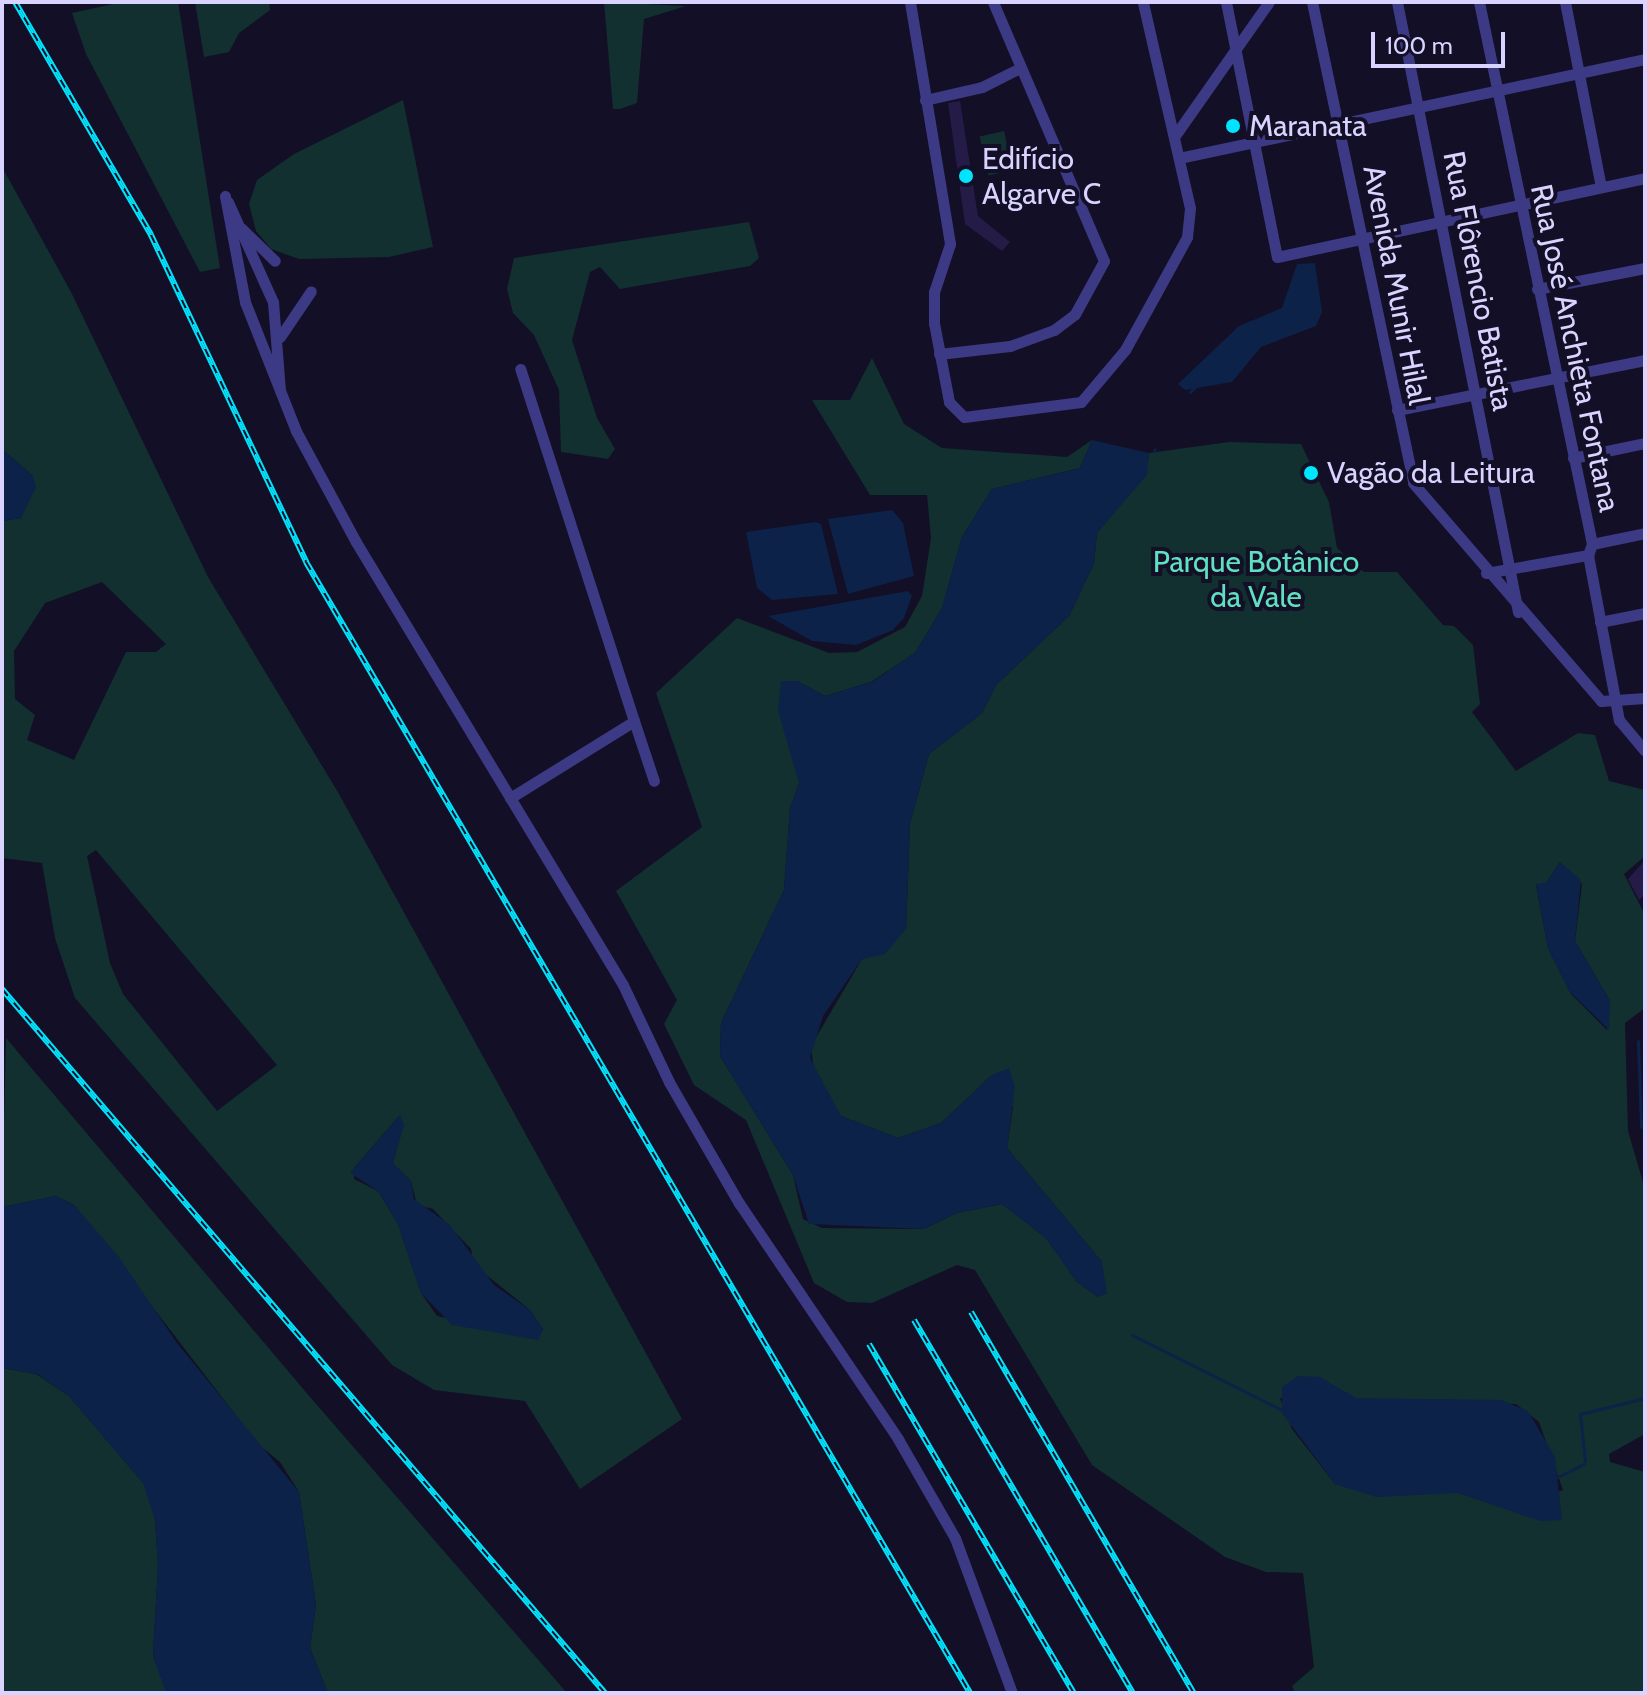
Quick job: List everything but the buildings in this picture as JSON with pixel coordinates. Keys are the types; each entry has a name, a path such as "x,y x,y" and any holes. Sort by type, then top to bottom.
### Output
{"street":[{"path":"910,2 950,244 932,303 949,402 959,417 1075,406 1125,350 1187,237 1190,208 1143,2"},
{"path":"939,354 1010,346 1054,330 1075,314 1104,261 1095,228 1018,69 993,2"},
{"path":"1226,2 1277,257 1645,178"},
{"path":"1174,137 1269,2"},
{"name":"Avenida Munir Hilal","path":"1312,2 1340,123 1413,483 1486,573"},
{"name":"Rua Flôrencio Batista","path":"1397,2 1512,569 1518,613"},
{"name":"Rua José Anchieta Fontana","path":"1479,2 1558,378 1616,704"},
{"path":"1565,2 1601,187"},
{"path":"1179,158 1645,59"},
{"path":"925,100 982,87 1018,69"},
{"path":"280,399 279,337 273,302 225,196 245,302 280,399 356,542 623,985 669,1082 739,1203 898,1439 955,1538 1012,1693"},
{"path":"234,215 275,261"},
{"path":"1537,289 1645,268"},
{"path":"279,337 311,291"},
{"path":"1397,410 1645,360"},
{"path":"520,369 654,781"},
{"path":"1573,458 1645,443"},
{"path":"1645,533 1590,550 1486,573 1518,613 1601,701 1616,704 1645,698"},
{"path":"1600,622 1645,613"},
{"path":"1616,704 1619,720 1645,751"},
{"path":"510,798 634,721"}],"green space":[{"path":"122,2 178,2 220,268 200,272 86,54 72,13"},
{"path":"195,2 269,2 270,10 239,33 229,52 204,57"},
{"path":"604,2 686,6 644,19 637,103 620,109 613,109"},
{"path":"403,100 433,247 389,257 299,259 271,249 256,231 249,204 257,180 294,154"},
{"path":"1004,131 1013,170 989,176 980,137"},
{"path":"2,167 71,292 208,577 339,794 682,1419 580,1489 525,1401 434,1390 392,1365 75,998 55,938 42,863 2,858 2,521 21,518 33,476 2,449","holes":["102,582 166,644 156,652 126,652 74,760 27,740 35,715 15,699 14,651 45,603","96,850 277,1065 217,1111 123,994 110,963 87,856","399,1116 393,1164 411,1181 417,1205 433,1209 471,1249 474,1265 530,1310 543,1329 538,1339 437,1316 421,1293 398,1224 378,1191 354,1179 355,1167"]},
{"path":"749,222 759,258 750,266 620,289 600,267 590,272 572,340 597,418 615,449 608,459 561,452 559,390 534,335 513,313 507,289 514,258"},
{"name":"Parque Botânico da Vale","path":"872,358 904,424 942,448 1067,457 1092,440 1080,468 992,489 962,537 942,608 915,653 871,682 825,696 797,681 799,783 790,808 784,890 721,1023 720,1056 793,1175 803,1219 822,1228 924,1229 957,1213 1002,1204 1046,1238 1077,1282 1098,1297 1102,1262 1007,1148 1013,1107 992,1075 941,1123 898,1138 841,1116 814,1073 811,1046 862,959 906,929 910,823 929,754 982,713 996,685 1069,616 1094,563 1097,533 1146,475 1149,453 1229,442 1301,444 1329,502 1337,548 1364,572 1397,572 1443,625 1454,626 1473,645 1480,704 1472,712 1516,771 1578,733 1595,735 1609,781 1645,790 1645,856 1624,874 1645,915 1645,1008 1625,1023 1628,1131 1645,1189 1645,1434 1609,1454 1610,1462 1645,1472 1645,1693 1295,1693 1292,1686 1314,1667 1303,1573 1266,1572 1225,1557 1092,1465 975,1270 957,1265 872,1303 847,1302 814,1283 746,1120 694,1085 664,1024 677,1000 616,891 702,827 656,693 737,618 829,653 857,652 905,627 922,596 931,538 927,495 870,495 812,400 850,400","holes":["1560,862 1582,884 1575,941 1610,1001 1607,1030 1571,994 1548,948 1536,885 1546,883","1280,1398 1516,1404 1539,1422 1563,1490 1513,1508 1458,1493 1335,1484 1292,1429"]},
{"path":"6,1038 310,1397 567,1693 328,1693 310,1648 316,1605 299,1492 280,1462 258,1444 74,1205 56,1196 2,1207"},
{"path":"2,1368 36,1374 69,1396 144,1484 155,1519 158,1566 153,1656 167,1693 2,1693"}],"water":[{"path":"1315,263 1322,312 1316,326 1261,347 1232,382 1185,390 1178,384 1239,326 1282,308 1297,264"},
{"path":"1092,440 1149,453 1147,475 1097,533 1094,563 1069,616 996,685 982,713 929,754 910,823 906,929 885,954 862,959 823,1016 810,1058 841,1116 898,1138 941,1123 992,1075 1009,1068 1015,1087 1007,1148 1102,1262 1107,1294 1098,1297 1077,1282 1046,1238 1002,1204 957,1213 924,1229 809,1224 793,1175 720,1056 721,1023 784,890 790,808 799,783 778,711 781,681 797,681 825,696 872,682 915,653 942,608 962,537 992,489 1080,468"},
{"path":"2,449 33,476 36,487 21,518 2,521"},
{"path":"892,510 903,523 914,576 848,594 828,519"},
{"path":"815,522 821,524 838,594 772,600 757,588 746,532"},
{"path":"908,591 912,596 904,618 893,630 856,645 812,641 768,616"},
{"path":"1560,862 1581,880 1575,941 1610,1001 1609,1030 1570,992 1548,948 1536,884 1546,883"},
{"path":"400,1115 404,1125 393,1164 411,1181 414,1199 450,1225 494,1285 530,1310 543,1329 538,1340 452,1325 421,1293 398,1224 378,1191 350,1173"},
{"path":"56,1196 74,1205 119,1257 177,1343 299,1492 316,1605 310,1648 328,1693 166,1692 153,1656 158,1566 155,1519 143,1483 69,1396 37,1374 2,1368 2,1207"},
{"path":"1298,1376 1320,1377 1356,1398 1501,1400 1528,1411 1555,1457 1562,1520 1540,1521 1458,1493 1376,1497 1335,1484 1282,1413 1282,1387"}],"waterway":[{"path":"1190,392 1195,387"},
{"path":"1638,1041 1641,1127"},
{"path":"1132,1335 1284,1411"},
{"path":"1585,1461 1580,1414 1645,1398"},
{"path":"1556,1478 1584,1464"}],"railway":[{"path":"15,2 151,235 306,562 970,1693"},
{"path":"2,989 605,1693"},
{"path":"971,1312 1194,1693"},
{"path":"914,1320 1133,1693"},
{"path":"869,1344 1074,1693"}],"place":[{"name":"Maranata","path":"1233,126"},
{"name":"Edifício Algarve C","path":"966,176"},
{"name":"Vagão da Leitura","path":"1311,473"}]}
